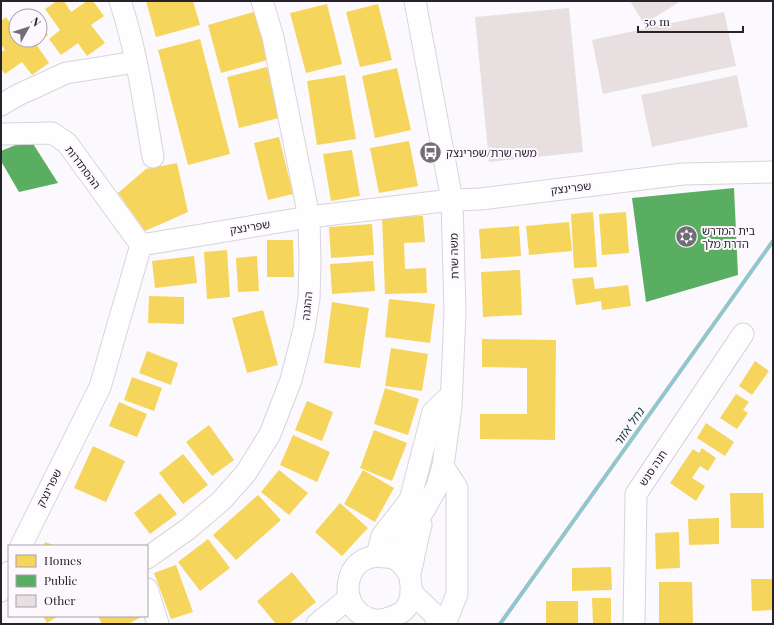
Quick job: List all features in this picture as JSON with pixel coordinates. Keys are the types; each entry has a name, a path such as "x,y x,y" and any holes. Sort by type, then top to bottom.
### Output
{"street":[{"path":"120,1 125,14 136,62 153,157"},
{"name":"ההגנה","path":"148,557 188,529 221,501 246,473 270,434 291,380 304,329 309,298 309,217 273,37 262,1"},
{"name":"משה שרת","path":"385,557 424,510 437,487 443,466 451,395 455,312 452,200 415,1"},
{"path":"1,105 18,95 66,74 136,62"},
{"name":"ההסתדרות","path":"1,134 52,133 66,144 141,244"},
{"name":"שפרינצק","path":"21,545 100,387 141,244 309,217 452,200 481,199 683,174 773,172"},
{"name":"חנה סנש","path":"634,624 636,494 743,334"},
{"path":"385,557 382,536 410,500 433,412 451,395"},
{"path":"443,466 457,488 457,594 444,624"},
{"name":"משה שרת","path":"409,592 424,510"},
{"path":"409,592 399,613 388,619 376,620 364,616 352,603 347,587 350,575 356,566 366,559 385,557 404,567 409,592 427,618 437,624"},
{"path":"1,591 8,574"},
{"path":"148,592 158,624"},
{"path":"317,624 352,603"},
{"path":"337,624 352,603"}],"building: Homes":[{"path":"57,1 64,1 71,12 87,1 93,1 104,16 91,25 105,43 87,56 78,43 61,55 49,39 60,30 48,13 48,8 46,8"},
{"path":"146,1 193,1 200,25 156,37"},
{"path":"327,4 342,64 306,73 290,13"},
{"path":"378,4 392,60 360,67 346,12"},
{"path":"257,11 271,59 221,73 208,25"},
{"path":"6,17 8,20 8,48 39,48 49,63 32,75 22,62 5,74 1,69 1,52 5,50 1,44 1,21"},
{"path":"200,39 230,154 188,165 158,50"},
{"path":"267,67 279,118 239,128 227,77"},
{"path":"397,68 411,130 375,138 362,76"},
{"path":"345,75 356,139 317,145 307,81"},
{"path":"279,137 293,194 268,200 254,143"},
{"path":"409,141 418,186 379,193 370,148"},
{"path":"352,150 360,196 331,201 323,154"},
{"path":"177,163 188,212 145,231 118,193 146,169"},
{"path":"593,212 597,267 574,268 571,214"},
{"path":"626,212 629,253 602,255 599,214"},
{"path":"423,216 425,242 404,243 405,269 426,268 427,293 385,294 382,217"},
{"path":"569,222 572,251 529,255 526,226"},
{"path":"372,224 374,255 331,258 329,227"},
{"path":"519,226 521,256 481,259 479,229"},
{"path":"267,240 293,240 294,277 267,277"},
{"path":"227,250 230,297 207,299 204,252"},
{"path":"194,256 197,283 155,288 152,261"},
{"path":"257,256 259,291 238,292 236,258"},
{"path":"373,261 375,291 332,294 330,264"},
{"path":"520,270 522,315 483,317 481,272"},
{"path":"593,277 595,289 628,285 631,306 602,310 601,301 576,305 572,279"},
{"path":"149,296 184,297 184,324 148,323"},
{"path":"389,299 435,304 430,343 385,337"},
{"path":"332,302 369,308 360,368 324,363"},
{"path":"263,310 278,365 247,373 232,318"},
{"path":"482,339 556,340 555,440 480,439 480,414 527,414 527,368 482,367"},
{"path":"391,348 428,354 422,391 385,386"},
{"path":"147,351 178,363 171,385 139,373"},
{"path":"755,361 769,371 752,395 739,386"},
{"path":"132,377 162,388 154,411 124,400"},
{"path":"385,388 419,399 408,435 374,424"},
{"path":"736,394 749,402 743,410 748,413 737,429 720,418"},
{"path":"307,401 333,412 322,441 295,430"},
{"path":"119,402 147,414 137,437 109,426"},
{"path":"706,423 734,442 725,456 697,438"},
{"path":"209,425 234,460 212,476 186,442"},
{"path":"374,430 407,443 392,481 360,468"},
{"path":"293,435 330,452 317,482 280,465"},
{"path":"93,446 125,461 106,502 74,488"},
{"path":"702,448 716,458 708,471 700,466 692,478 705,486 696,501 670,483 693,449 699,453"},
{"path":"183,454 208,485 183,504 159,473"},
{"path":"279,470 308,493 289,515 261,492"},
{"path":"363,470 394,488 375,522 344,504"},
{"path":"160,493 177,514 150,534 134,513"},
{"path":"730,493 763,493 764,528 731,528"},
{"path":"258,495 281,520 236,560 213,535"},
{"path":"340,503 368,528 342,556 315,532"},
{"path":"719,518 719,544 689,545 688,519"},
{"path":"679,532 680,568 656,569 655,533"},
{"path":"208,539 230,568 200,591 178,562"},
{"path":"45,542 53,545 44,545"},
{"path":"176,565 193,612 171,619 154,573"},
{"path":"611,567 612,590 572,591 572,568"},
{"path":"292,572 316,602 289,624 276,624 257,601"},
{"path":"751,579 773,579 773,610 752,611"},
{"path":"659,582 692,582 693,624 659,624"},
{"path":"592,598 611,598 611,624 593,624"},
{"path":"546,601 578,601 578,624 546,624"},
{"path":"44,617 56,617 47,623"},
{"path":"98,617 141,617 128,624 102,624"}],"building: Public":[{"path":"30,139 58,183 19,192 1,161 1,151"},
{"name":"בית המדרש הדרת מלך","path":"734,188 738,275 646,302 632,198"}],"building: Other":[{"path":"630,1 681,1 644,24"},
{"path":"569,8 583,152 489,162 475,17"},
{"path":"724,12 736,66 603,94 592,40"},
{"path":"737,75 748,127 652,147 641,95"}],"waterway":[{"name":"נחל אזור","path":"500,624 773,241"}],"place":[{"name":"משה שרת/שפרינצק","path":"431,153"},
{"name":"בית המדרש הדרת מלך","path":"687,237"}]}
